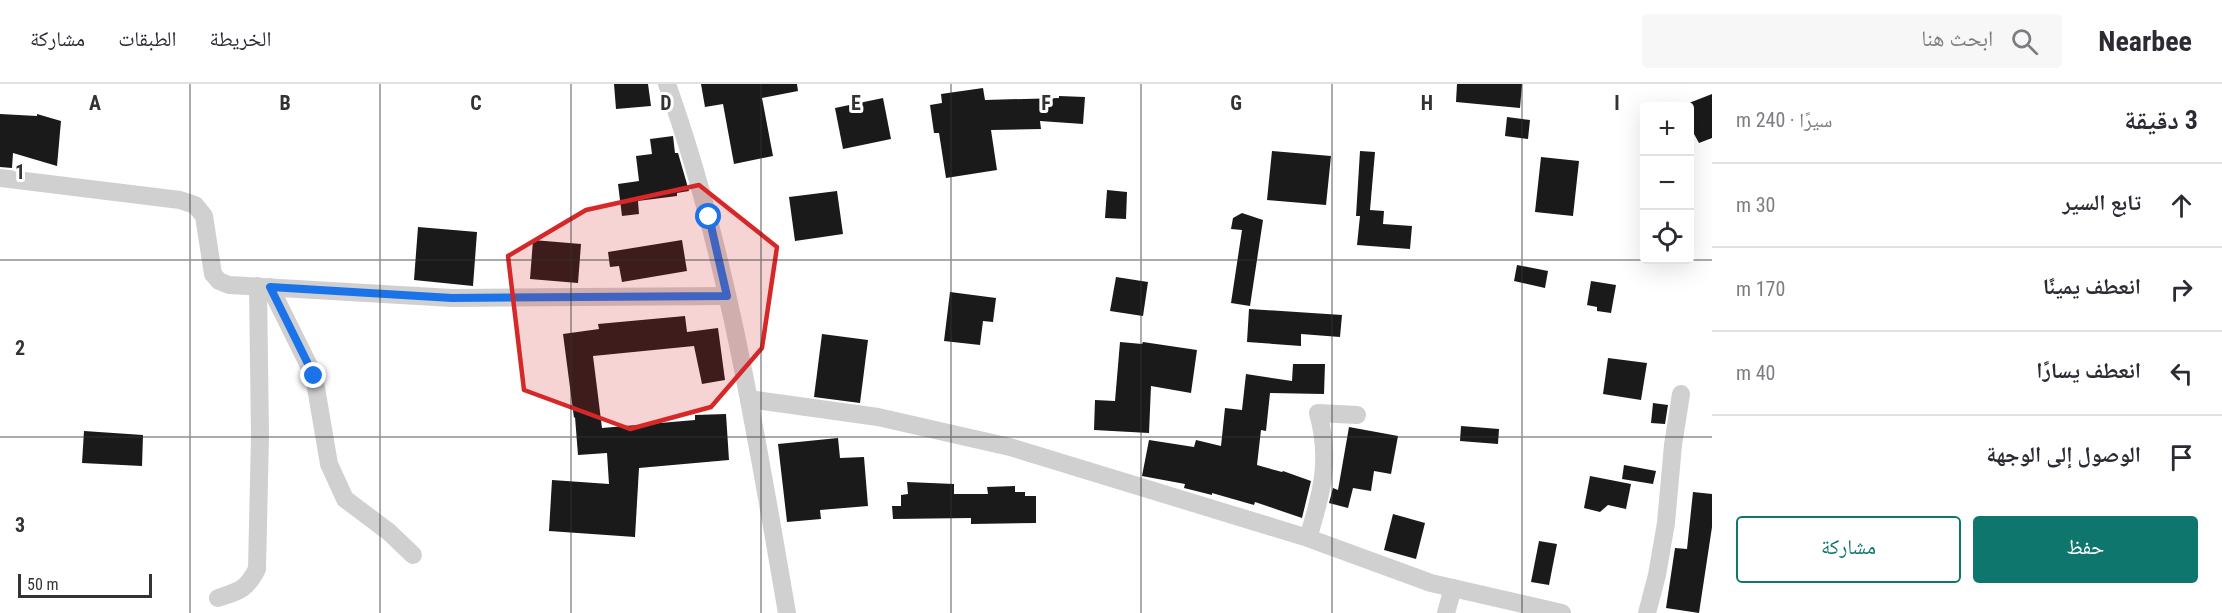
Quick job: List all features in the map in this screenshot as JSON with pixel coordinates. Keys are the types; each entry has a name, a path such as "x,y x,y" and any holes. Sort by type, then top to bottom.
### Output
{"street":[{"path":"667,84 709,217 727,296 749,399 787,613"},
{"path":"0,178 180,200 195,206 204,216 213,274 219,281 229,285 452,298 727,296"},
{"path":"264,287 314,376 329,464 345,499 389,532 413,555"},
{"path":"218,598 243,590 257,568 264,287"},
{"path":"1647,613 1657,575 1666,523 1673,445 1681,394"},
{"path":"749,399 878,417 1010,447 1308,538 1431,583 1552,612"},
{"path":"1308,538 1319,501 1324,470 1324,436 1318,413 1357,415"},
{"path":"1446,613 1453,588"}],"highlighted area":[{"path":"699,185 777,247 762,348 711,407 630,429 524,390 508,256 586,210"}],"building":[{"path":"614,84 648,84 651,106 616,109"},
{"path":"701,84 797,84 798,91 762,98 773,156 734,164 723,104 705,107"},
{"path":"1457,84 1522,84 1520,108 1456,102"},
{"path":"983,88 985,100 1085,97 1083,124 1040,121 1041,129 991,130 997,170 946,178 939,133 934,133 930,105 942,103 941,94"},
{"path":"1712,94 1712,138 1699,143 1694,134 1694,102 1692,102"},
{"path":"883,98 891,139 843,149 835,108"},
{"path":"0,114 37,116 37,114 61,121 57,166 13,153 12,168 0,167"},
{"path":"1507,117 1530,120 1528,139 1505,136"},
{"path":"673,136 675,153 678,153 689,191 677,193 677,196 638,201 639,214 622,216 618,184 639,181 636,156 652,154 650,139"},
{"path":"1272,151 1331,156 1326,205 1267,200"},
{"path":"1360,151 1375,152 1370,210 1384,211 1383,224 1412,226 1410,249 1357,245 1360,216 1356,216"},
{"path":"1541,157 1579,161 1573,216 1535,212"},
{"path":"1107,190 1127,192 1126,219 1105,218"},
{"path":"837,191 843,234 795,241 789,197"},
{"path":"1242,213 1263,220 1250,306 1231,303 1242,230 1231,229 1233,218"},
{"path":"418,227 477,232 473,286 414,280"},
{"path":"533,240 581,244 578,283 530,279"},
{"path":"682,240 687,271 622,282 619,266 610,267 608,252"},
{"path":"1517,265 1548,271 1545,288 1514,281"},
{"path":"1116,277 1148,282 1143,316 1110,311"},
{"path":"1591,281 1616,285 1611,313 1597,311 1597,307 1587,305"},
{"path":"950,292 996,298 993,322 983,321 980,345 944,341"},
{"path":"1249,309 1342,315 1340,337 1301,334 1301,346 1247,342"},
{"path":"685,316 687,332 718,328 725,380 702,384 694,346 593,356 602,428 695,420 695,415 726,414 729,460 639,468 635,537 549,531 552,480 609,484 607,453 578,455 563,334 599,329 598,324"},
{"path":"822,334 868,340 860,403 814,397"},
{"path":"1120,342 1142,344 1143,342 1197,350 1191,393 1151,386 1149,433 1094,430 1095,400 1115,401"},
{"path":"1608,358 1647,363 1641,400 1603,394"},
{"path":"1293,364 1325,364 1324,394 1270,393 1266,431 1261,430 1257,465 1311,481 1302,518 1255,502 1254,505 1184,488 1185,484 1142,476 1149,440 1194,447 1196,440 1221,446 1225,408 1242,410 1246,374 1292,381"},
{"path":"1653,403 1668,405 1665,424 1651,423"},
{"path":"1461,426 1499,429 1498,444 1460,441"},
{"path":"1349,427 1398,436 1391,474 1374,471 1371,491 1353,488 1348,508 1329,503 1333,488 1338,490"},
{"path":"84,431 143,435 142,466 82,463"},
{"path":"838,438 840,458 864,457 868,506 820,510 821,519 787,522 778,444"},
{"path":"1624,465 1656,471 1653,484 1622,479"},
{"path":"1590,476 1631,484 1626,509 1608,505 1600,512 1584,508"},
{"path":"907,482 954,484 954,494 988,494 987,487 1015,486 1015,492 1025,492 1025,496 1036,496 1036,523 971,524 971,518 893,519 892,506 901,506 901,495 908,494"},
{"path":"1693,492 1712,494 1712,527 1699,613 1666,608 1675,548 1687,549"},
{"path":"1393,514 1425,523 1416,559 1384,550"},
{"path":"1539,541 1557,544 1549,585 1531,582"}],"route":[{"path":"314,376 270,287 452,298 727,296 709,217"}]}
